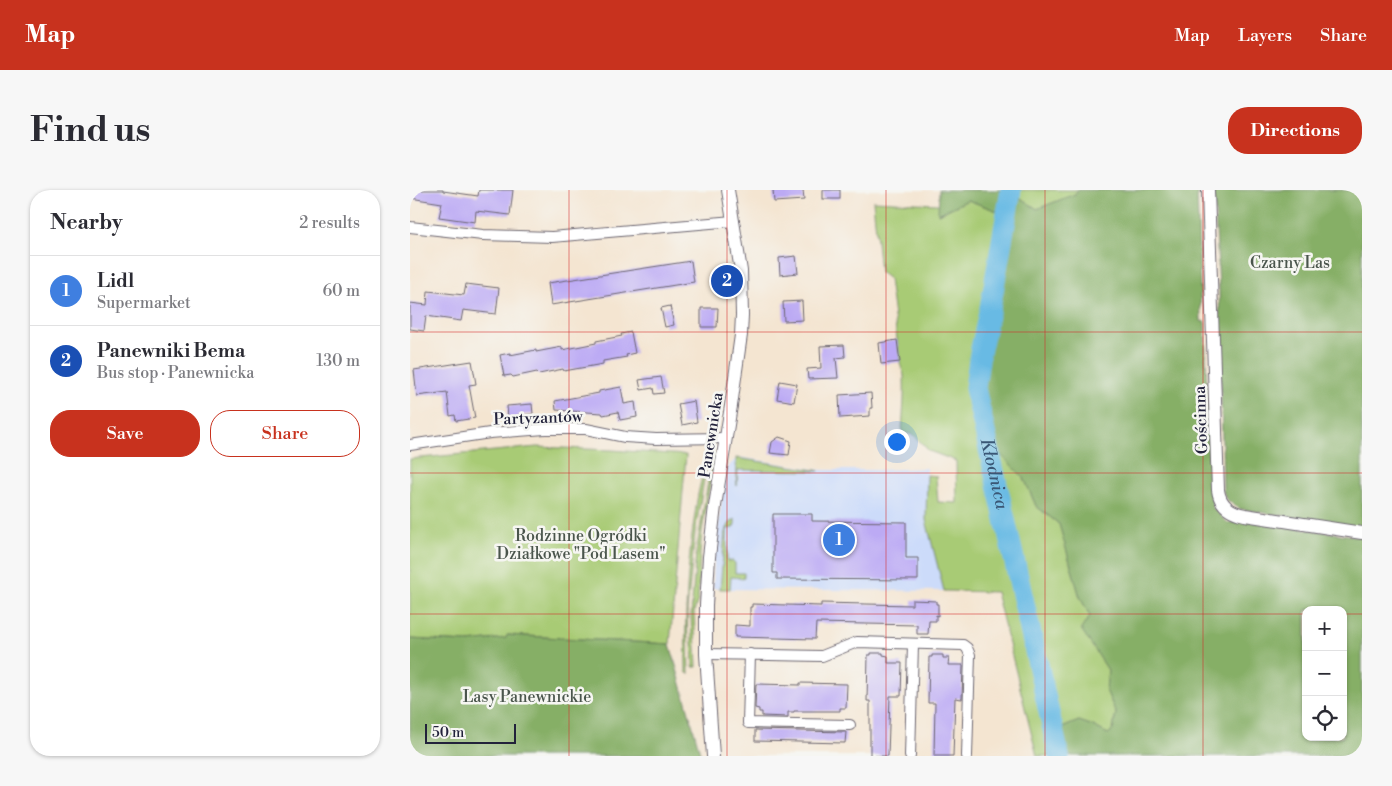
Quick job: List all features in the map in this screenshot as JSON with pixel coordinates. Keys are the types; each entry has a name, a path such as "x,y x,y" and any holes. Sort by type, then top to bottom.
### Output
{"street":[{"name":"Panewnicka","path":"713,756 706,654 706,605 709,558 742,325 741,270 728,190"},
{"name":"Gościnna","path":"1208,190 1220,500 1228,509 1237,514 1362,532"},
{"path":"410,226 483,235 552,237 733,221"},
{"name":"Partyzantów","path":"410,445 490,433 545,428 586,429 625,437 656,439 726,438"},
{"path":"706,654 822,656 857,642 963,645 967,648 970,655 967,756"},
{"path":"910,756 913,644"},
{"path":"750,654 748,723 850,725"}],"shaded area":[{"path":"738,457 821,470 927,468 926,520 944,591 713,588 714,557 726,469"}],"green space":[{"path":"939,190 1005,190 1000,212 968,200 938,214"},
{"path":"1020,190 1078,190 1075,194 1037,209 1019,197"},
{"path":"1078,190 1197,190 1201,321 1205,322 1209,462 1213,508 1228,523 1245,521 1362,537 1362,756 1062,756 1057,730 1079,721 1108,734 1113,730 1116,713 1106,690 1108,670 1081,629 1090,616 1080,597 1059,524 1036,506 1024,478 991,445 979,388 982,359 1019,197 1037,209 1075,194"},
{"name":"Czarny Las","path":"1214,190 1362,190 1362,528 1240,509 1226,499 1223,491 1219,289"},
{"path":"968,200 1000,212 1001,227 972,388 1056,756 1037,756 996,592 944,591 926,520 927,475 936,476 938,502 957,503 956,461 929,451 914,435 902,432 904,374 900,364 889,279 880,272 873,201 937,204 939,205 939,214"},
{"path":"991,445 1024,478 1036,506 1059,524 1080,597 1090,616 1082,629 1108,670 1106,690 1116,713 1113,730 1108,734 1079,721 1057,730"},
{"name":"Rodzinne Ogródki Działkowe \"Pod Lasem\"","path":"537,447 686,455 670,644 508,635 507,638 468,642 410,639 410,459"},
{"path":"712,447 714,460 702,531 698,599 694,612 697,667 693,667 691,616 696,553 712,458 710,453"},
{"path":"736,458 819,471 738,470 737,486"},
{"path":"705,468 695,533 687,610 689,674 686,671 686,600 693,528"},
{"path":"735,519 733,528 727,529 727,561 735,563 735,573 744,573 744,578 731,577 730,589 720,589 725,532 730,523"},
{"name":"Lasy Panewnickie","path":"507,635 670,644 701,756 410,756 410,639 468,642 506,638"}],"building":[{"path":"410,190 443,190 478,196 479,190 513,190 510,215 476,211 475,222 439,217 442,203 410,198"},
{"path":"773,190 803,190 804,200 774,202"},
{"path":"823,190 840,190 840,199 823,199"},
{"path":"796,256 798,273 780,275 779,258"},
{"path":"691,261 694,282 551,305 548,283"},
{"path":"466,284 499,288 496,314 463,310 461,321 426,316 424,331 410,329 410,303 427,305 428,291 464,295"},
{"path":"802,301 803,320 784,321 783,302"},
{"path":"670,306 674,325 665,327 661,308"},
{"path":"701,308 718,308 717,327 701,327"},
{"path":"631,332 635,353 626,355 627,357 603,361 603,364 564,371 563,369 539,374 537,372 513,377 511,375 504,376 500,355 536,350 536,352 562,347 562,350 596,343 596,341 622,336 621,334"},
{"path":"897,340 900,362 881,364 879,343"},
{"path":"844,345 845,357 836,358 838,378 808,379 807,369 821,368 820,346"},
{"path":"472,361 476,384 469,385 475,418 456,421 455,415 450,416 447,392 417,396 414,370"},
{"path":"661,377 664,393 654,394 653,388 641,390 639,380"},
{"path":"780,381 797,384 794,402 777,399"},
{"path":"621,387 624,404 635,402 637,417 620,420 618,412 603,415 602,413 556,410 555,401"},
{"path":"871,393 872,408 870,408 870,416 840,418 839,395"},
{"path":"694,401 697,422 682,425 678,404"},
{"path":"532,404 533,414 518,415 519,418 508,419 507,406"},
{"path":"779,437 791,441 789,455 770,453 772,442"},
{"path":"773,514 812,514 812,521 906,522 906,558 918,558 918,580 777,579 777,573 773,573"},
{"path":"912,600 936,601 936,604 938,604 938,616 936,615 936,621 929,621 928,634 917,634 917,625 816,623 815,639 735,637 735,625 750,626 750,607 752,607 752,604 821,606 821,603 912,605"},
{"path":"871,653 883,653 883,655 888,656 888,663 902,663 901,696 890,696 888,756 870,756 870,701 867,701 868,655 871,655"},
{"path":"932,655 943,655 943,658 949,658 948,665 963,665 962,699 955,698 953,756 934,756 935,703 928,703 929,657 932,657"},
{"path":"800,683 847,684 846,708 840,708 840,711 794,711 788,712 788,717 762,716 762,712 755,708 756,684 800,685"},
{"path":"755,730 846,732 845,743 755,741"}],"waterway":[{"name":"Kłodnica","path":"1011,190 975,388 1059,756"}],"place":[{"name":"Panewniki Bema","path":"727,281"},
{"name":"Lidl","path":"839,540"}]}
